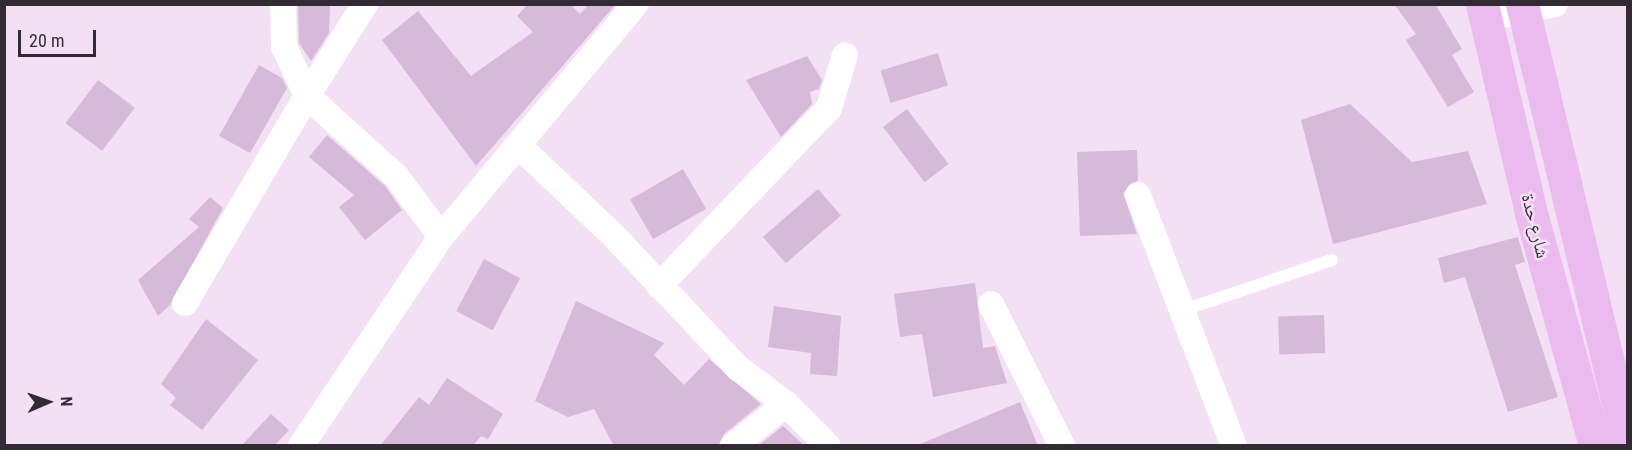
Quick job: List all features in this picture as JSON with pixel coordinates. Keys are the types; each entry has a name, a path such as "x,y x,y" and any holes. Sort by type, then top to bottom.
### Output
{"main road":[{"path":"1534,7 1625,423"},
{"name":"شارع حدة","path":"1485,11 1531,213 1595,446"}],"street":[{"path":"283,4 284,47 307,96 396,176 441,237"},
{"path":"185,303 307,96 365,4"},
{"path":"301,446 441,237 636,4"},
{"path":"1485,11 1534,7"},
{"path":"659,286 830,108 845,55"},
{"path":"518,145 738,368 786,404 828,446"},
{"path":"1138,195 1184,310 1234,446"},
{"path":"991,304 1062,446"},
{"path":"733,446 786,404"}],"lane":[{"path":"1184,310 1332,260"}],"building":[{"path":"298,4 330,4 329,33 311,61 299,43"},
{"path":"528,4 570,4 580,14 589,4 616,4 476,166 382,40 418,11 471,76 533,32 517,16"},
{"path":"1394,4 1435,4 1462,49 1452,55 1474,92 1448,107 1406,40 1416,34"},
{"path":"938,53 948,86 891,103 881,71"},
{"path":"807,56 822,80 819,89 810,92 812,104 781,137 746,80"},
{"path":"259,65 282,78 287,88 250,153 219,136"},
{"path":"98,80 135,108 102,151 66,123"},
{"path":"1350,104 1412,162 1468,151 1487,204 1333,244 1301,120"},
{"path":"907,109 949,164 925,182 883,127"},
{"path":"327,135 385,186 402,210 365,240 339,207 354,195 309,157"},
{"path":"1137,150 1138,180 1123,193 1137,234 1080,236 1077,152"},
{"path":"683,169 706,209 653,239 630,200"},
{"path":"818,189 841,215 786,263 763,237"},
{"path":"210,197 223,208 170,305 158,316 138,280 199,227 189,219"},
{"path":"1518,237 1525,262 1515,265 1558,397 1508,412 1465,277 1444,283 1438,258"},
{"path":"484,259 520,278 493,330 456,311"},
{"path":"975,283 983,348 995,346 1007,383 933,397 922,334 900,337 894,294"},
{"path":"576,301 664,343 654,355 684,385 709,359 761,404 724,434 718,446 614,446 594,409 568,417 535,401"},
{"path":"774,306 841,316 837,376 810,374 811,353 768,347"},
{"path":"1324,315 1325,353 1279,355 1278,317"},
{"path":"206,319 258,360 202,430 170,405 176,398 161,384"},
{"path":"447,378 503,414 488,439 481,436 473,446 380,446 419,397 429,405"},
{"path":"1020,402 1038,446 918,446 918,445"},
{"path":"271,414 289,430 274,446 241,446"},
{"path":"783,426 805,446 758,446"}]}
